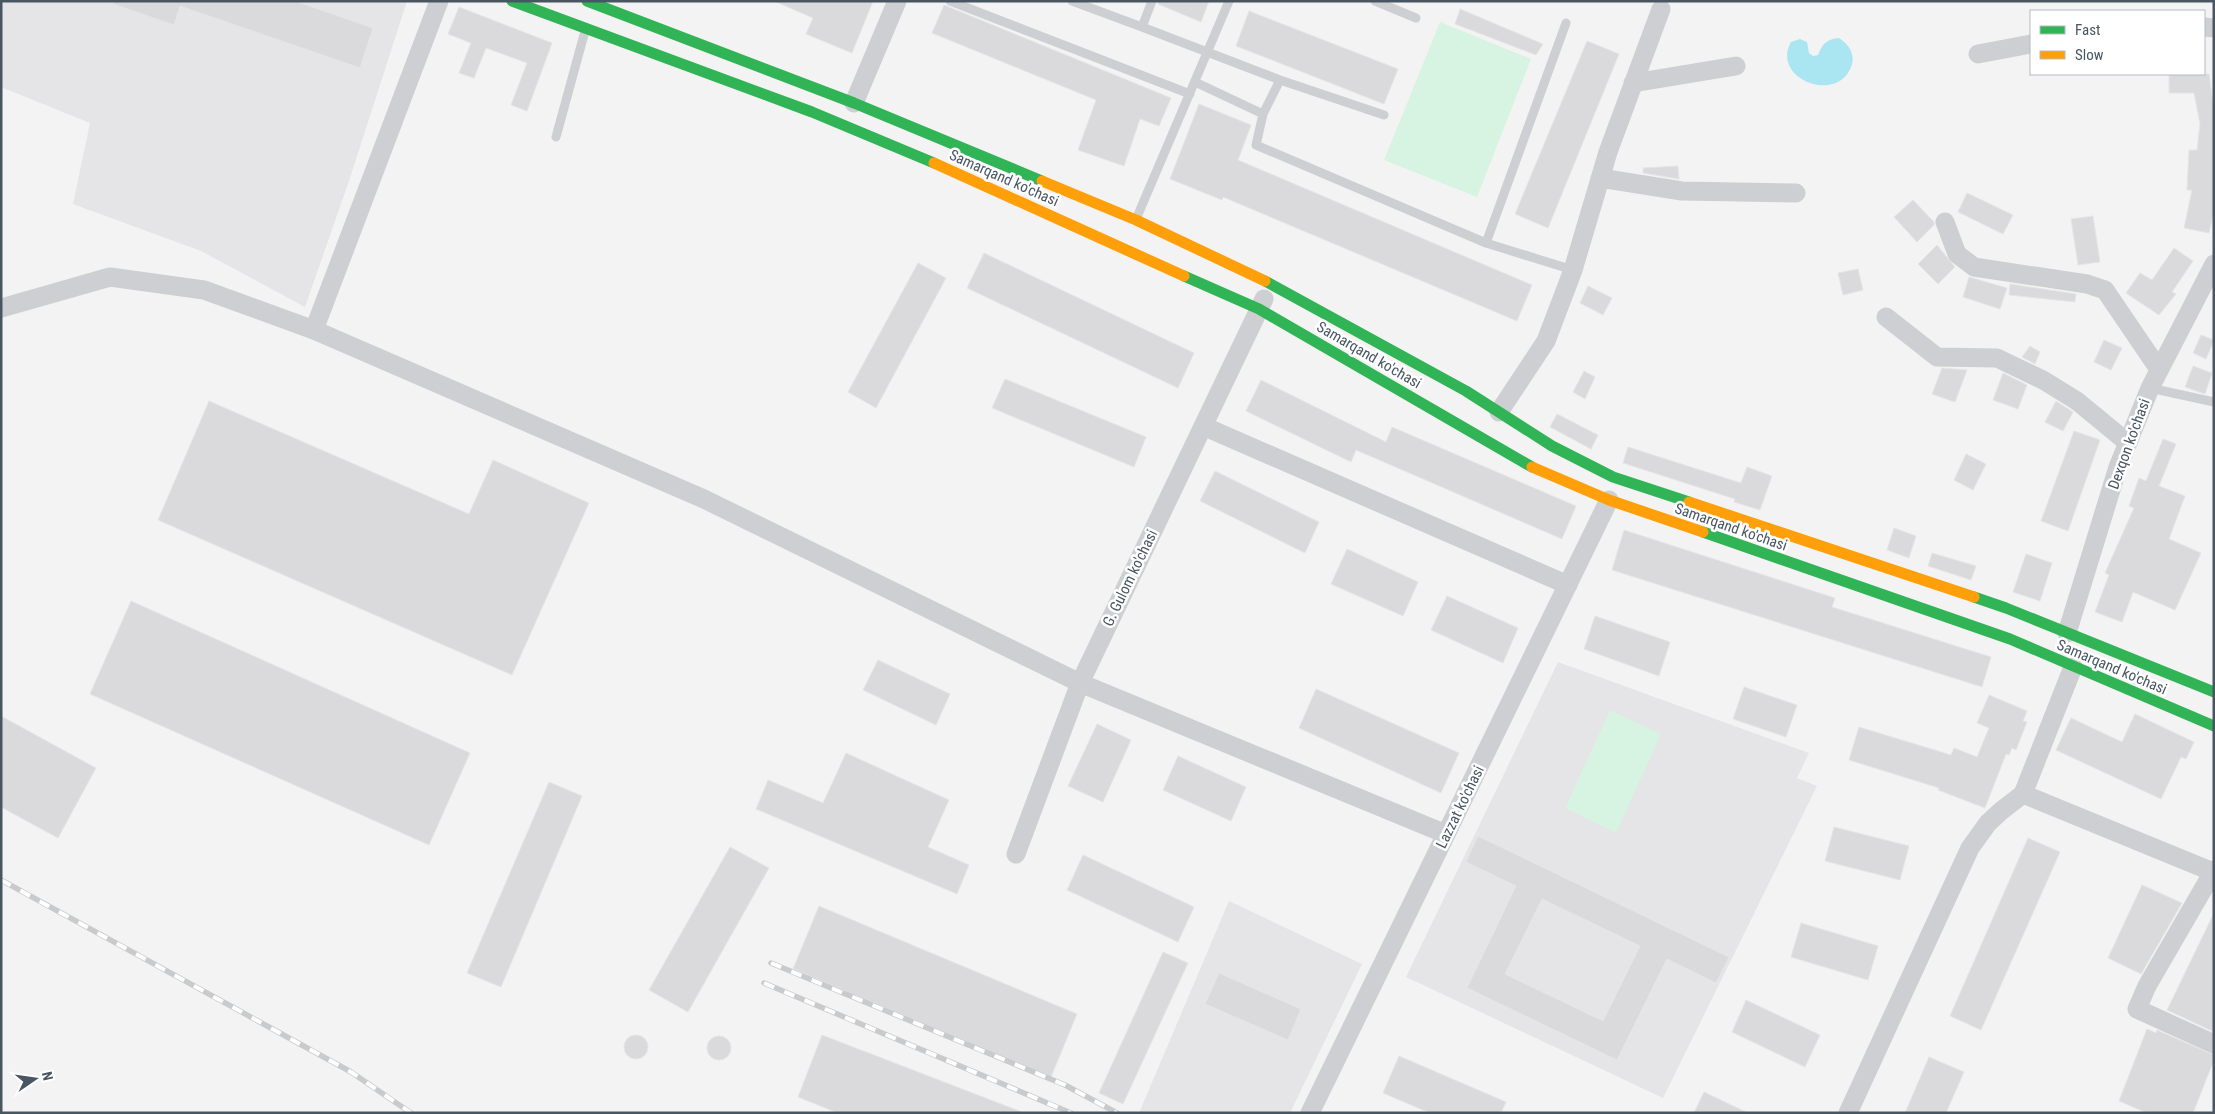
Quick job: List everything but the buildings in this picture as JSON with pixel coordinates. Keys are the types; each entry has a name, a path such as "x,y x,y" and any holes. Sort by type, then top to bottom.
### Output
{"main road":[{"name":"Samarqand ko'chasi","path":"512,1 812,112 916,154 1259,309 1539,471 1608,500 2010,639 2214,726"},
{"name":"Samarqand ko'chasi","path":"587,1 608,5 854,103 1136,220 1271,284 1466,391 1552,446 1613,476 1996,605 2214,692"}],"street":[{"path":"314,330 439,1"},
{"path":"854,103 898,1"},
{"path":"1499,412 1546,341 1574,270 1600,178 1661,8"},
{"path":"1978,54 2030,44"},
{"path":"1633,83 1736,66"},
{"path":"1600,178 1682,191 1796,193"},
{"path":"1945,222 1957,254 1974,267 2087,284 2105,290 2158,368"},
{"name":"Dexqon ko'chasi","path":"2067,633 2118,468 2158,368 2214,265"},
{"path":"1,308 110,277 204,290 314,330 704,499 1080,683 1446,834"},
{"name":"G. Gulom ko'chasi","path":"1016,854 1080,683 1271,284"},
{"path":"1886,317 1937,357 1997,358 2043,380 2078,401 2128,443"},
{"path":"1203,426 1568,585"},
{"name":"Lazzat ko'chasi","path":"1310,1113 1608,500"},
{"path":"1848,1113 1970,848 1988,823 2023,794 2073,667"},
{"path":"2023,794 2213,871 2146,986 2136,1009 2214,1044"}],"lane":[{"path":"950,1 1190,94"},
{"path":"1072,1 1082,3 1280,80 1384,115"},
{"path":"1142,27 1152,1"},
{"path":"1136,220 1230,1"},
{"path":"1375,1 1416,18"},
{"path":"1486,243 1566,23"},
{"path":"556,137 586,28"},
{"path":"1280,80 1263,114 1256,145 1486,243 1574,270"},
{"path":"1195,82 1263,114"},
{"path":"2150,388 2214,402"}],"shaded area":[{"path":"1,1 407,1 350,178 305,307 201,251 73,204 90,123 1,87"},
{"path":"1558,662 1809,753 1797,778 1817,786 1663,1098 1406,977"},
{"path":"1229,901 1362,964 1290,1113 1139,1113"}],"green space":[{"path":"1440,22 1531,59 1477,197 1384,160"},
{"path":"1610,710 1661,734 1616,833 1565,808"}],"water":[{"path":"1839,38 1850,49 1853,60 1845,77 1834,83 1822,85 1809,83 1798,76 1790,67 1787,55 1791,42 1800,39 1807,42 1809,53 1813,56 1818,55 1823,45 1828,41"}],"railway":[{"path":"1,880 351,1072 411,1113"},
{"path":"771,963 1065,1085 1117,1113"},
{"path":"764,983 1071,1113"}],"traffic: fast":[{"path":"512,1 812,112 934,163"},
{"path":"587,1 854,103 1042,181"},
{"path":"1184,276 1259,309 1532,467"},
{"path":"1265,281 1466,391 1552,446 1613,477 1689,502"},
{"path":"1703,532 2010,639 2214,726"},
{"path":"1974,597 2006,608 2214,692"}],"traffic: slow":[{"path":"934,163 1184,276"},
{"path":"1042,181 1136,220 1265,281"},
{"path":"1532,467 1609,500 1703,532"},
{"path":"1689,502 1974,597"}]}
